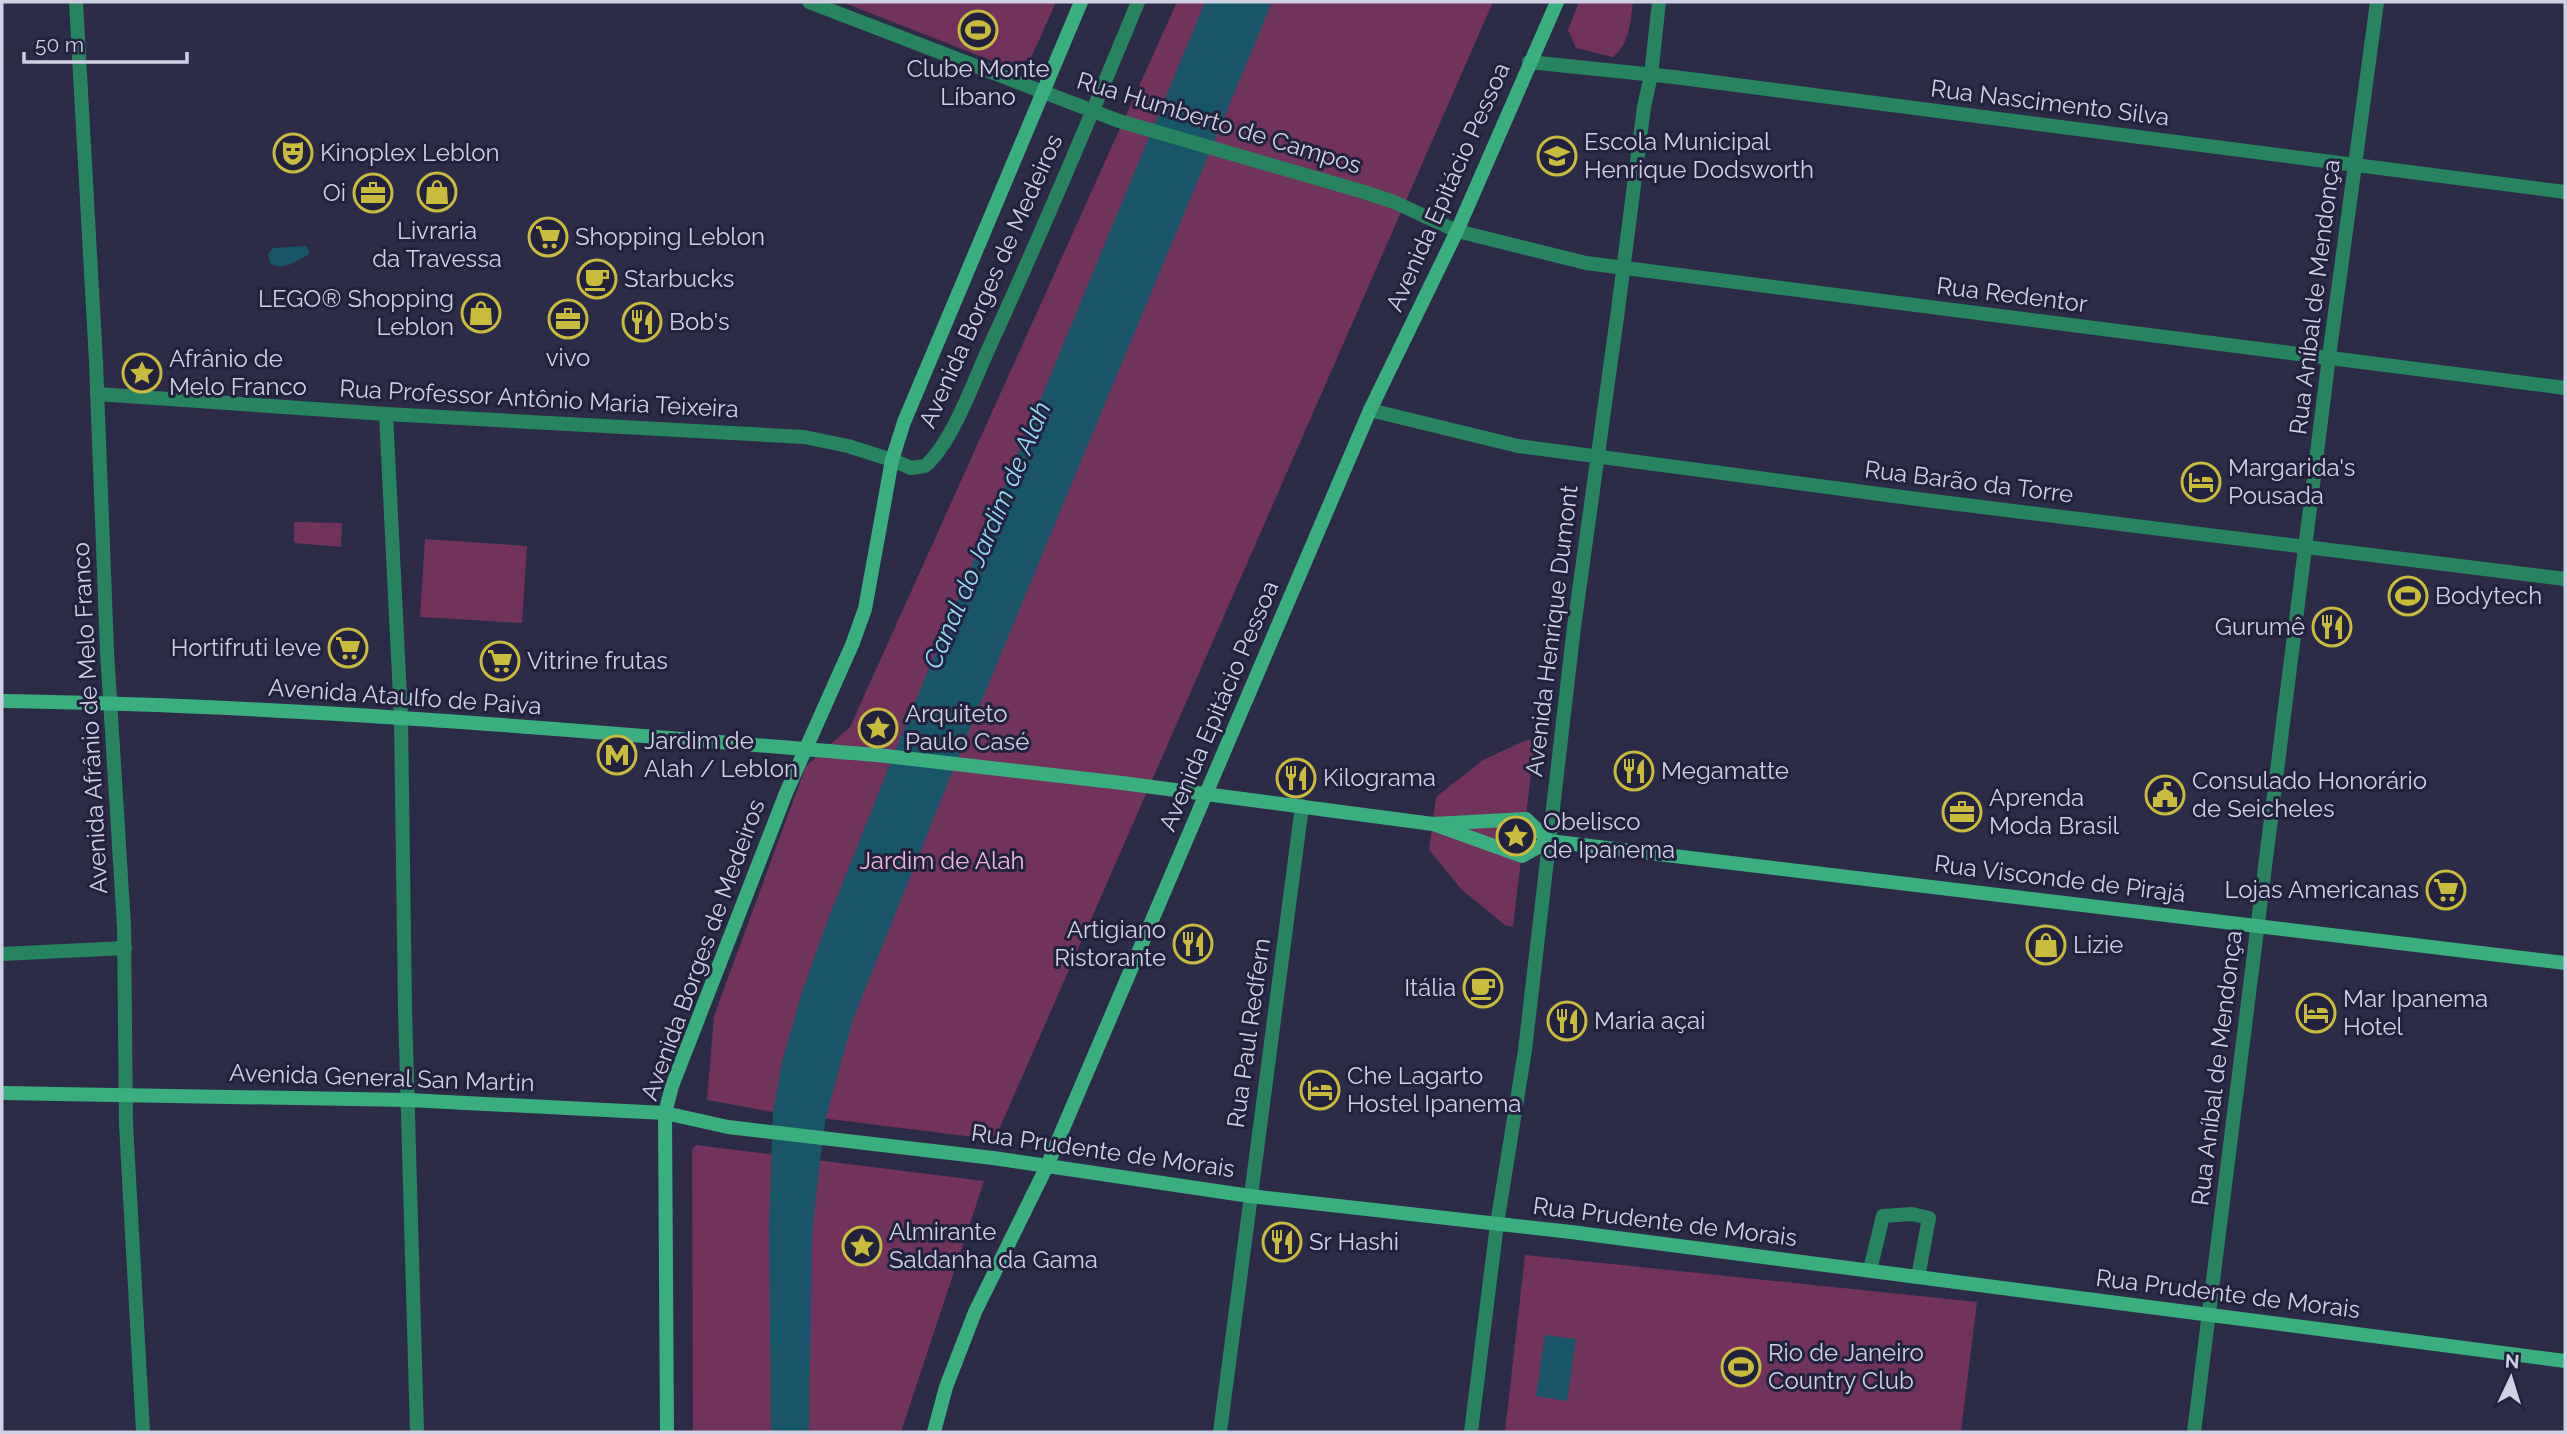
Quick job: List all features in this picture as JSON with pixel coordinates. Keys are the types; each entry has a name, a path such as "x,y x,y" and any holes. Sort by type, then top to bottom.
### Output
{"main road":[{"name":"Avenida Borges de Medeiros","path":"667,1432 665,1114 672,1086 804,750 852,645 865,609 892,460 904,422 1081,2"},
{"name":"Avenida Epitácio Pessoa","path":"934,1432 946,1387 975,1312 1047,1166 1370,410 1457,230 1557,2"},
{"name":"Avenida Ataulfo de Paiva","path":"2,701 110,703 401,717 877,755 1207,794"},
{"path":"1207,794 1433,824 1526,819 1549,841 1522,856 1433,824"},
{"name":"Rua Visconde de Pirajá","path":"1549,841 2565,963"},
{"name":"Avenida General San Martin","path":"2,1093 408,1100 665,1114 728,1127 760,1130"},
{"name":"Rua Prudente de Morais","path":"760,1130 993,1158 1250,1196 1870,1270 2565,1361"}],"street":[{"name":"Avenida Afrânio de Melo Franco","path":"76,2 110,703 125,948 126,1124 143,1432"},
{"name":"Rua Humberto de Campos","path":"809,2 1141,128 1382,198 1457,230"},
{"name":"Avenida Borges de Medeiros","path":"892,460 919,468 930,462 958,415 1036,244 1138,2"},
{"name":"Avenida Henrique Dumont","path":"1471,1432 1497,1224 1525,1049 1574,627 1644,107 1651,75 1658,2"},
{"name":"Rua Aníbal de Mendonça","path":"2194,1432 2329,357 2377,2"},
{"name":"Rua Nascimento Silva","path":"1529,62 1651,75 2565,192"},
{"name":"Rua Redentor","path":"1457,230 1586,263 1623,269 2565,388"},
{"name":"Rua Professor Antônio Maria Teixeira","path":"97,394 386,414 804,437 848,446 892,460"},
{"name":"Rua Barão da Torre","path":"1370,410 1518,446 1930,501 2565,579"},
{"path":"386,414 401,717 417,1432"},
{"name":"Rua Paul Redfern","path":"1220,1432 1302,806"},
{"path":"2,954 125,948"},
{"path":"1870,1270 1883,1216 1912,1214 1928,1218 1918,1277"}],"green space":[{"name":"Clube Monte Líbano","path":"842,2 1056,2 1031,58 1008,67"},
{"name":"Jardim de Alah","path":"1177,2 1493,2 997,1134 990,1139 773,1112 707,1100 714,1016 806,766 850,727"},
{"path":"1579,2 1633,2 1626,39 1613,57 1576,48 1568,30"},
{"path":"294,522 342,523 341,547 294,543"},
{"path":"425,539 527,546 522,623 420,617"},
{"path":"1526,740 1535,740 1513,927 1505,925 1462,890 1429,850 1436,797 1483,760"},
{"path":"696,1145 984,1181 901,1432 693,1432 692,1149"},
{"name":"Rio de Janeiro Country Club","path":"1525,1255 1977,1302 1961,1432 1505,1432"}],"water":[{"name":"Canal do Jardim de Alah","path":"1205,2 1272,2 966,738 853,1019 826,1117 812,1233 809,1432 771,1432 769,1227 773,1112 782,1062 802,992 904,729"},
{"path":"306,246 308,255 294,263 279,266 270,263 268,254 273,248"},
{"path":"1545,1335 1576,1339 1567,1401 1536,1396"}],"place":[{"name":"Clube Monte Líbano","path":"978,30"},
{"name":"Kinoplex Leblon","path":"293,153"},
{"name":"Escola Municipal Henrique Dodsworth","path":"1557,156"},
{"name":"Livraria da Travessa","path":"437,192"},
{"name":"Oi","path":"373,193"},
{"name":"Shopping Leblon","path":"548,237"},
{"name":"Starbucks","path":"597,279"},
{"name":"LEGO® Shopping Leblon","path":"481,313"},
{"name":"vivo","path":"568,319"},
{"name":"Bob's","path":"642,322"},
{"name":"Afrânio de Melo Franco","path":"142,373"},
{"name":"Margarida's Pousada","path":"2201,482"},
{"name":"Bodytech","path":"2408,596"},
{"name":"Gurumê","path":"2332,627"},
{"name":"Hortifruti leve","path":"348,648"},
{"name":"Vitrine frutas","path":"500,661"},
{"name":"Arquiteto Paulo Casé","path":"878,728"},
{"name":"Jardim de Alah / Leblon","path":"617,755"},
{"name":"Megamatte","path":"1634,771"},
{"name":"Kilograma","path":"1296,778"},
{"name":"Consulado Honorário de Seicheles","path":"2165,795"},
{"name":"Aprenda Moda Brasil","path":"1962,812"},
{"name":"Obelisco de Ipanema","path":"1516,836"},
{"name":"Lojas Americanas","path":"2446,890"},
{"name":"Artigiano Ristorante","path":"1193,944"},
{"name":"Lizie","path":"2046,945"},
{"name":"Itália","path":"1483,988"},
{"name":"Mar Ipanema Hotel","path":"2316,1013"},
{"name":"Maria açai","path":"1567,1021"},
{"name":"Che Lagarto Hostel Ipanema","path":"1320,1090"},
{"name":"Sr Hashi","path":"1282,1242"},
{"name":"Almirante Saldanha da Gama","path":"862,1246"},
{"name":"Rio de Janeiro Country Club","path":"1741,1367"}]}
